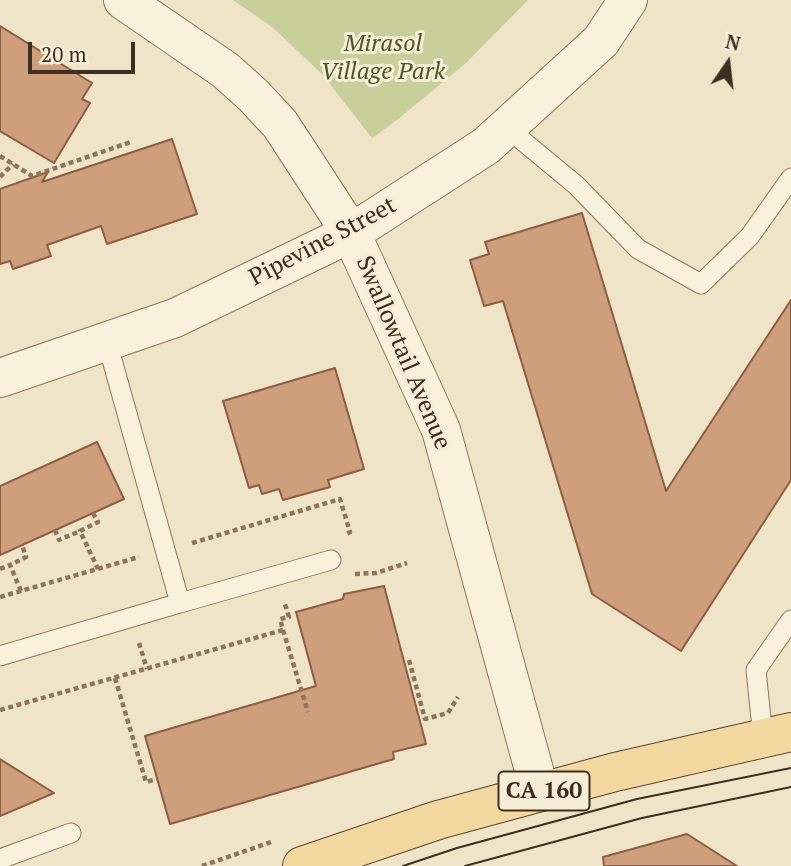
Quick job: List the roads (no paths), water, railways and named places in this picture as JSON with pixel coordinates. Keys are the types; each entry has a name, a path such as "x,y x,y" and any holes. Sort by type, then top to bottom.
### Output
{"main road":[{"name":"CA 160","path":"302,866 438,820 615,772 777,735"}],"street":[{"name":"Swallowtail Avenue","path":"123,0 225,70 254,94 280,124 351,233 441,430 540,792"},
{"name":"Pipevine Street","path":"0,378 175,318 351,233 486,146 601,41 628,0"}],"lane":[{"path":"507,128 576,185 638,250 701,284 750,236 791,178"},
{"path":"107,342 180,603"},
{"path":"0,656 331,560"},
{"path":"777,735 756,670 791,620"},
{"path":"0,859 71,833"}],"tram line":[{"path":"403,866 457,848 637,799 791,768"},
{"path":"465,866 642,818 791,787"}],"park label":[{"name":"Mirasol Village Park","path":"383,58"}]}
